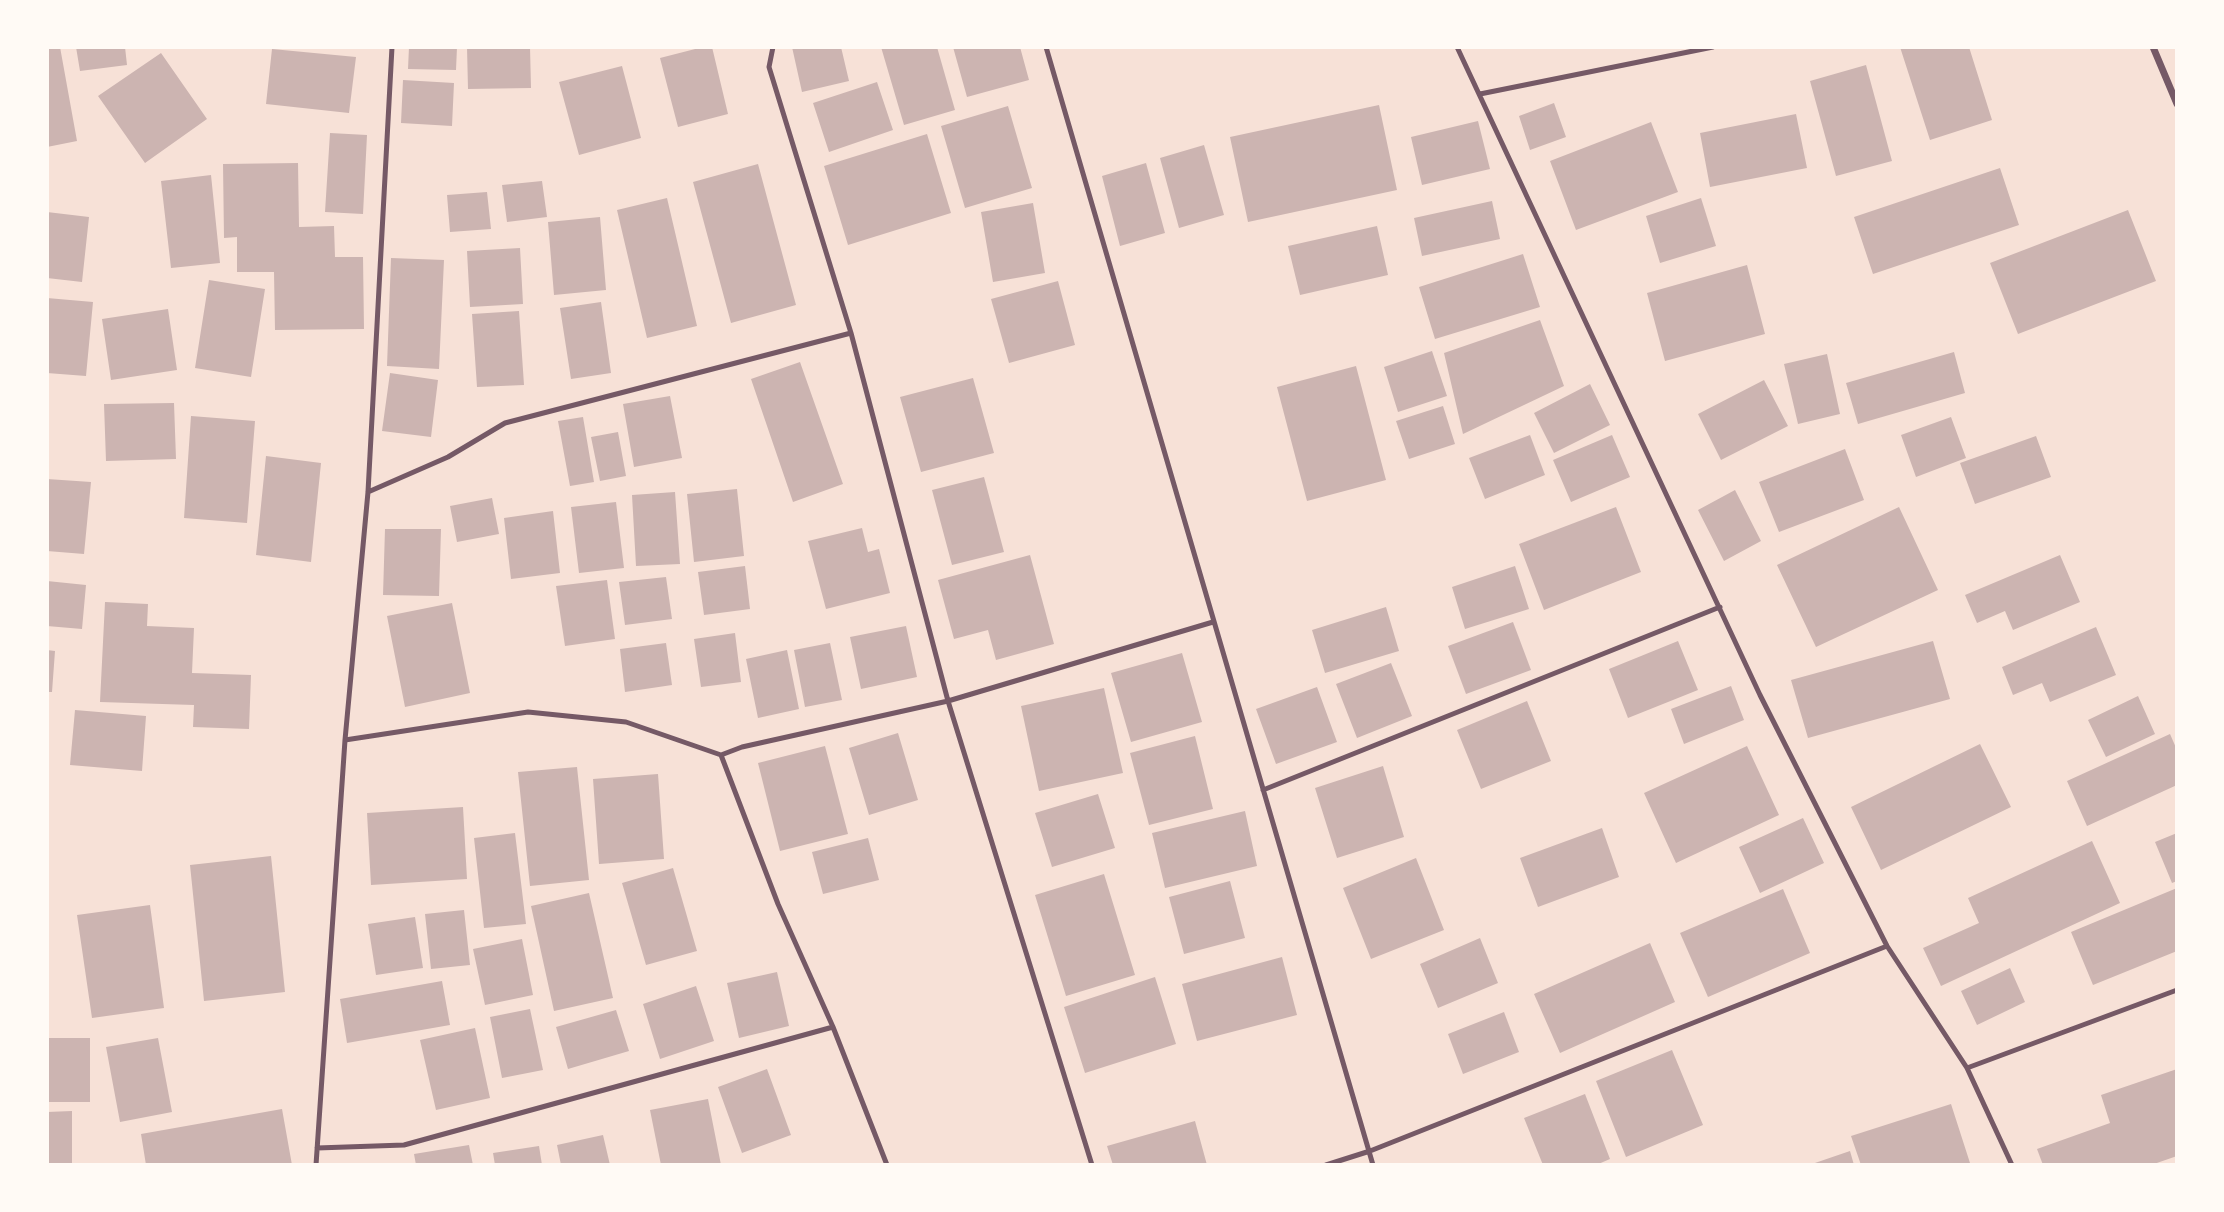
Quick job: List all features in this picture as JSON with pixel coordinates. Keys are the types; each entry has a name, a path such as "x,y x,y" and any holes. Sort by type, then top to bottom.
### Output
{"street":[{"path":"2153,47 2177,103"}],"lane":[{"path":"316,1165 345,740 368,492 392,47"},
{"path":"774,47 769,67 851,333 948,701 1092,1165"},
{"path":"1046,47 1373,1165"},
{"path":"1457,47 1766,707 1887,946 1967,1068 2012,1165"},
{"path":"1480,94 1713,47"},
{"path":"368,492 448,457 505,423 851,333"},
{"path":"1263,790 1720,607"},
{"path":"345,740 528,712 626,722 721,755 741,747 948,701 1213,622"},
{"path":"721,755 778,904 833,1027 887,1165"},
{"path":"1326,1165 1370,1151 1887,946"},
{"path":"1967,1068 2177,990"},
{"path":"317,1148 404,1145 833,1027"}],"building":[{"path":"47,47 60,47 77,141 47,147"},
{"path":"76,47 125,47 127,65 80,71"},
{"path":"409,47 457,47 456,70 408,69"},
{"path":"467,47 530,47 531,88 468,89"},
{"path":"712,47 728,114 678,127 660,58"},
{"path":"792,47 841,47 849,81 802,92"},
{"path":"881,47 937,47 955,110 904,125"},
{"path":"953,47 1020,47 1029,80 967,97"},
{"path":"1900,47 1969,47 1992,120 1930,140"},
{"path":"272,49 356,57 349,113 266,104"},
{"path":"161,53 207,119 145,163 98,96"},
{"path":"1866,65 1892,161 1836,176 1810,81"},
{"path":"622,66 641,138 579,155 559,82"},
{"path":"403,80 454,83 452,126 401,123"},
{"path":"877,82 893,130 829,152 813,103"},
{"path":"1554,103 1566,137 1530,150 1519,116"},
{"path":"1379,105 1397,190 1248,222 1230,137"},
{"path":"1008,106 1032,188 965,208 941,126"},
{"path":"1796,114 1807,168 1710,187 1700,133"},
{"path":"1478,121 1490,169 1422,185 1411,137"},
{"path":"1651,122 1678,192 1576,230 1550,161"},
{"path":"330,133 367,135 363,214 325,212"},
{"path":"927,134 951,213 848,245 824,166"},
{"path":"1204,145 1224,215 1179,228 1160,158"},
{"path":"298,163 299,227 334,226 335,257 363,257 364,329 275,330 274,272 237,272 237,237 224,238 223,164"},
{"path":"1146,163 1165,233 1120,246 1102,176"},
{"path":"758,164 796,305 731,323 693,182"},
{"path":"2000,168 2019,225 1873,274 1854,217"},
{"path":"211,175 220,263 171,268 161,181"},
{"path":"542,181 547,217 507,222 502,185"},
{"path":"487,192 491,229 450,232 447,195"},
{"path":"667,198 697,326 647,338 617,210"},
{"path":"1701,198 1716,246 1660,263 1646,216"},
{"path":"1492,201 1500,239 1422,256 1414,218"},
{"path":"1033,203 1045,273 993,282 981,212"},
{"path":"2128,210 2156,281 2018,334 1990,263"},
{"path":"47,212 89,217 82,282 47,278"},
{"path":"600,217 606,290 554,295 548,222"},
{"path":"1377,226 1388,275 1300,295 1288,246"},
{"path":"520,248 523,304 470,307 467,251"},
{"path":"1523,254 1540,307 1435,339 1419,287"},
{"path":"391,258 444,260 439,369 387,366"},
{"path":"1747,265 1765,334 1665,361 1647,293"},
{"path":"209,280 265,289 251,377 195,368"},
{"path":"1058,281 1075,345 1009,363 991,299"},
{"path":"47,298 93,302 86,376 47,373"},
{"path":"601,302 611,373 571,379 560,308"},
{"path":"168,309 177,370 111,380 102,319"},
{"path":"519,311 524,385 477,387 472,314"},
{"path":"1540,320 1564,386 1463,434 1444,353"},
{"path":"1432,351 1447,396 1398,412 1384,367"},
{"path":"1954,352 1965,393 1858,424 1846,383"},
{"path":"1827,354 1840,414 1798,424 1784,364"},
{"path":"800,362 843,484 793,502 751,379"},
{"path":"1356,366 1386,480 1307,501 1277,387"},
{"path":"390,373 438,380 431,437 382,431"},
{"path":"973,378 994,453 921,472 900,397"},
{"path":"1764,380 1788,426 1721,460 1698,414"},
{"path":"1590,384 1610,425 1554,453 1534,413"},
{"path":"670,396 682,458 634,467 623,404"},
{"path":"174,403 176,459 106,461 104,404"},
{"path":"1443,406 1455,444 1409,459 1396,421"},
{"path":"191,416 255,421 247,523 184,518"},
{"path":"583,417 594,482 570,486 558,421"},
{"path":"1951,417 1966,458 1916,477 1901,435"},
{"path":"618,432 626,476 600,481 591,437"},
{"path":"1530,435 1545,475 1485,499 1469,458"},
{"path":"1612,435 1630,477 1571,502 1553,460"},
{"path":"2036,436 2051,477 1975,504 1960,463"},
{"path":"1845,449 1864,500 1779,532 1759,482"},
{"path":"266,456 321,463 311,562 256,555"},
{"path":"984,477 1004,552 952,565 932,490"},
{"path":"47,479 91,482 84,554 47,551"},
{"path":"737,489 744,556 694,562 687,494"},
{"path":"1735,490 1761,541 1724,561 1698,510"},
{"path":"675,492 680,564 636,566 632,495"},
{"path":"492,498 499,534 457,542 450,506"},
{"path":"616,502 624,568 579,573 571,507"},
{"path":"1616,507 1641,572 1544,610 1519,544"},
{"path":"1899,507 1938,590 1816,647 1777,565"},
{"path":"553,511 560,573 511,579 504,518"},
{"path":"862,528 868,552 879,549 890,593 826,609 808,541"},
{"path":"385,529 441,529 439,596 383,595"},
{"path":"1030,555 1054,644 996,660 988,630 954,639 938,580"},
{"path":"2060,555 2080,602 2013,630 2005,611 1977,623 1965,595"},
{"path":"745,566 750,609 704,615 698,572"},
{"path":"1515,566 1529,609 1465,629 1452,587"},
{"path":"666,577 672,619 625,625 619,582"},
{"path":"607,580 615,639 565,646 556,586"},
{"path":"47,581 86,585 82,629 47,626"},
{"path":"105,602 148,604 147,626 194,628 192,673 251,675 249,729 193,727 194,705 100,702"},
{"path":"452,603 470,693 405,707 387,616"},
{"path":"1386,607 1399,651 1325,673 1312,630"},
{"path":"1513,622 1531,670 1466,694 1448,646"},
{"path":"906,626 917,677 861,689 850,637"},
{"path":"2096,627 2116,675 2050,702 2042,683 2013,695 2002,667"},
{"path":"735,633 741,682 701,687 694,639"},
{"path":"1678,641 1698,690 1628,718 1609,669"},
{"path":"1933,641 1950,699 1808,738 1791,680"},
{"path":"666,643 672,685 625,692 620,649"},
{"path":"830,643 842,700 805,707 794,650"},
{"path":"47,650 55,651 52,692 47,692"},
{"path":"787,650 799,709 758,718 746,659"},
{"path":"1182,653 1202,722 1131,742 1111,673"},
{"path":"1391,663 1412,716 1357,738 1336,684"},
{"path":"1731,686 1744,720 1684,744 1671,709"},
{"path":"1317,687 1337,742 1276,764 1256,709"},
{"path":"1104,688 1123,773 1039,791 1021,706"},
{"path":"2138,696 2155,734 2106,757 2088,720"},
{"path":"1527,701 1551,761 1481,789 1457,730"},
{"path":"75,710 146,716 142,771 70,765"},
{"path":"898,733 918,800 869,815 849,748"},
{"path":"2170,734 2177,750 2177,785 2087,826 2067,781"},
{"path":"1195,736 1213,809 1149,825 1130,753"},
{"path":"1980,744 2011,807 1881,870 1851,807"},
{"path":"825,746 848,834 780,851 758,763"},
{"path":"1747,746 1779,815 1676,863 1644,793"},
{"path":"1383,766 1404,837 1337,858 1315,788"},
{"path":"577,767 589,880 530,886 518,772"},
{"path":"658,774 664,859 599,864 593,779"},
{"path":"1098,794 1115,848 1052,867 1035,813"},
{"path":"463,807 467,879 371,885 367,813"},
{"path":"1245,811 1257,866 1165,888 1152,833"},
{"path":"1803,818 1824,863 1760,893 1739,847"},
{"path":"1602,828 1619,877 1538,907 1520,858"},
{"path":"515,833 526,924 484,928 474,838"},
{"path":"2177,833 2177,881 2172,883 2155,842"},
{"path":"868,838 879,880 823,894 812,852"},
{"path":"2092,841 2120,903 1941,986 1923,948 1979,923 1968,898"},
{"path":"271,856 285,992 204,1001 190,865"},
{"path":"1416,858 1444,930 1371,959 1343,888"},
{"path":"673,868 697,951 646,965 622,883"},
{"path":"1104,874 1135,975 1066,996 1035,895"},
{"path":"1230,881 1245,938 1184,954 1169,897"},
{"path":"2177,888 2177,951 2093,985 2071,932"},
{"path":"1783,889 1810,953 1708,997 1680,933"},
{"path":"589,893 613,998 554,1011 531,906"},
{"path":"150,905 164,1008 92,1018 77,915"},
{"path":"464,910 470,965 431,969 425,914"},
{"path":"415,917 423,968 376,975 368,924"},
{"path":"1480,938 1498,983 1438,1008 1420,964"},
{"path":"522,939 533,995 485,1005 473,949"},
{"path":"1650,943 1675,1002 1560,1053 1534,994"},
{"path":"1282,957 1297,1015 1197,1041 1182,984"},
{"path":"2010,968 2025,1002 1977,1025 1961,991"},
{"path":"777,972 789,1026 739,1038 727,983"},
{"path":"1155,977 1176,1044 1085,1073 1064,1007"},
{"path":"442,981 450,1025 347,1043 340,999"},
{"path":"696,986 714,1041 660,1059 643,1004"},
{"path":"530,1009 543,1070 502,1078 490,1017"},
{"path":"616,1010 629,1051 568,1069 556,1027"},
{"path":"1504,1012 1519,1052 1463,1074 1448,1034"},
{"path":"475,1028 490,1098 436,1110 420,1040"},
{"path":"47,1038 90,1038 90,1102 47,1102"},
{"path":"158,1038 172,1112 120,1122 106,1047"},
{"path":"1672,1050 1703,1125 1626,1157 1596,1081"},
{"path":"767,1069 791,1135 742,1153 718,1087"},
{"path":"2177,1069 2177,1156 2151,1165 2043,1165 2037,1149 2110,1123 2101,1095"},
{"path":"1585,1094 1610,1159 1596,1165 1543,1165 1524,1118"},
{"path":"708,1099 721,1165 661,1165 650,1110"},
{"path":"1951,1104 1970,1163 1861,1165 1851,1136"},
{"path":"282,1109 292,1165 146,1165 141,1134"},
{"path":"72,1111 72,1165 47,1165 47,1112"},
{"path":"1195,1121 1207,1165 1113,1165 1107,1146"},
{"path":"603,1135 610,1165 561,1165 557,1145"},
{"path":"469,1145 473,1165 416,1165 414,1154"},
{"path":"539,1146 542,1165 495,1165 493,1153"},
{"path":"1850,1151 1854,1165 1812,1165 1812,1164"}]}
